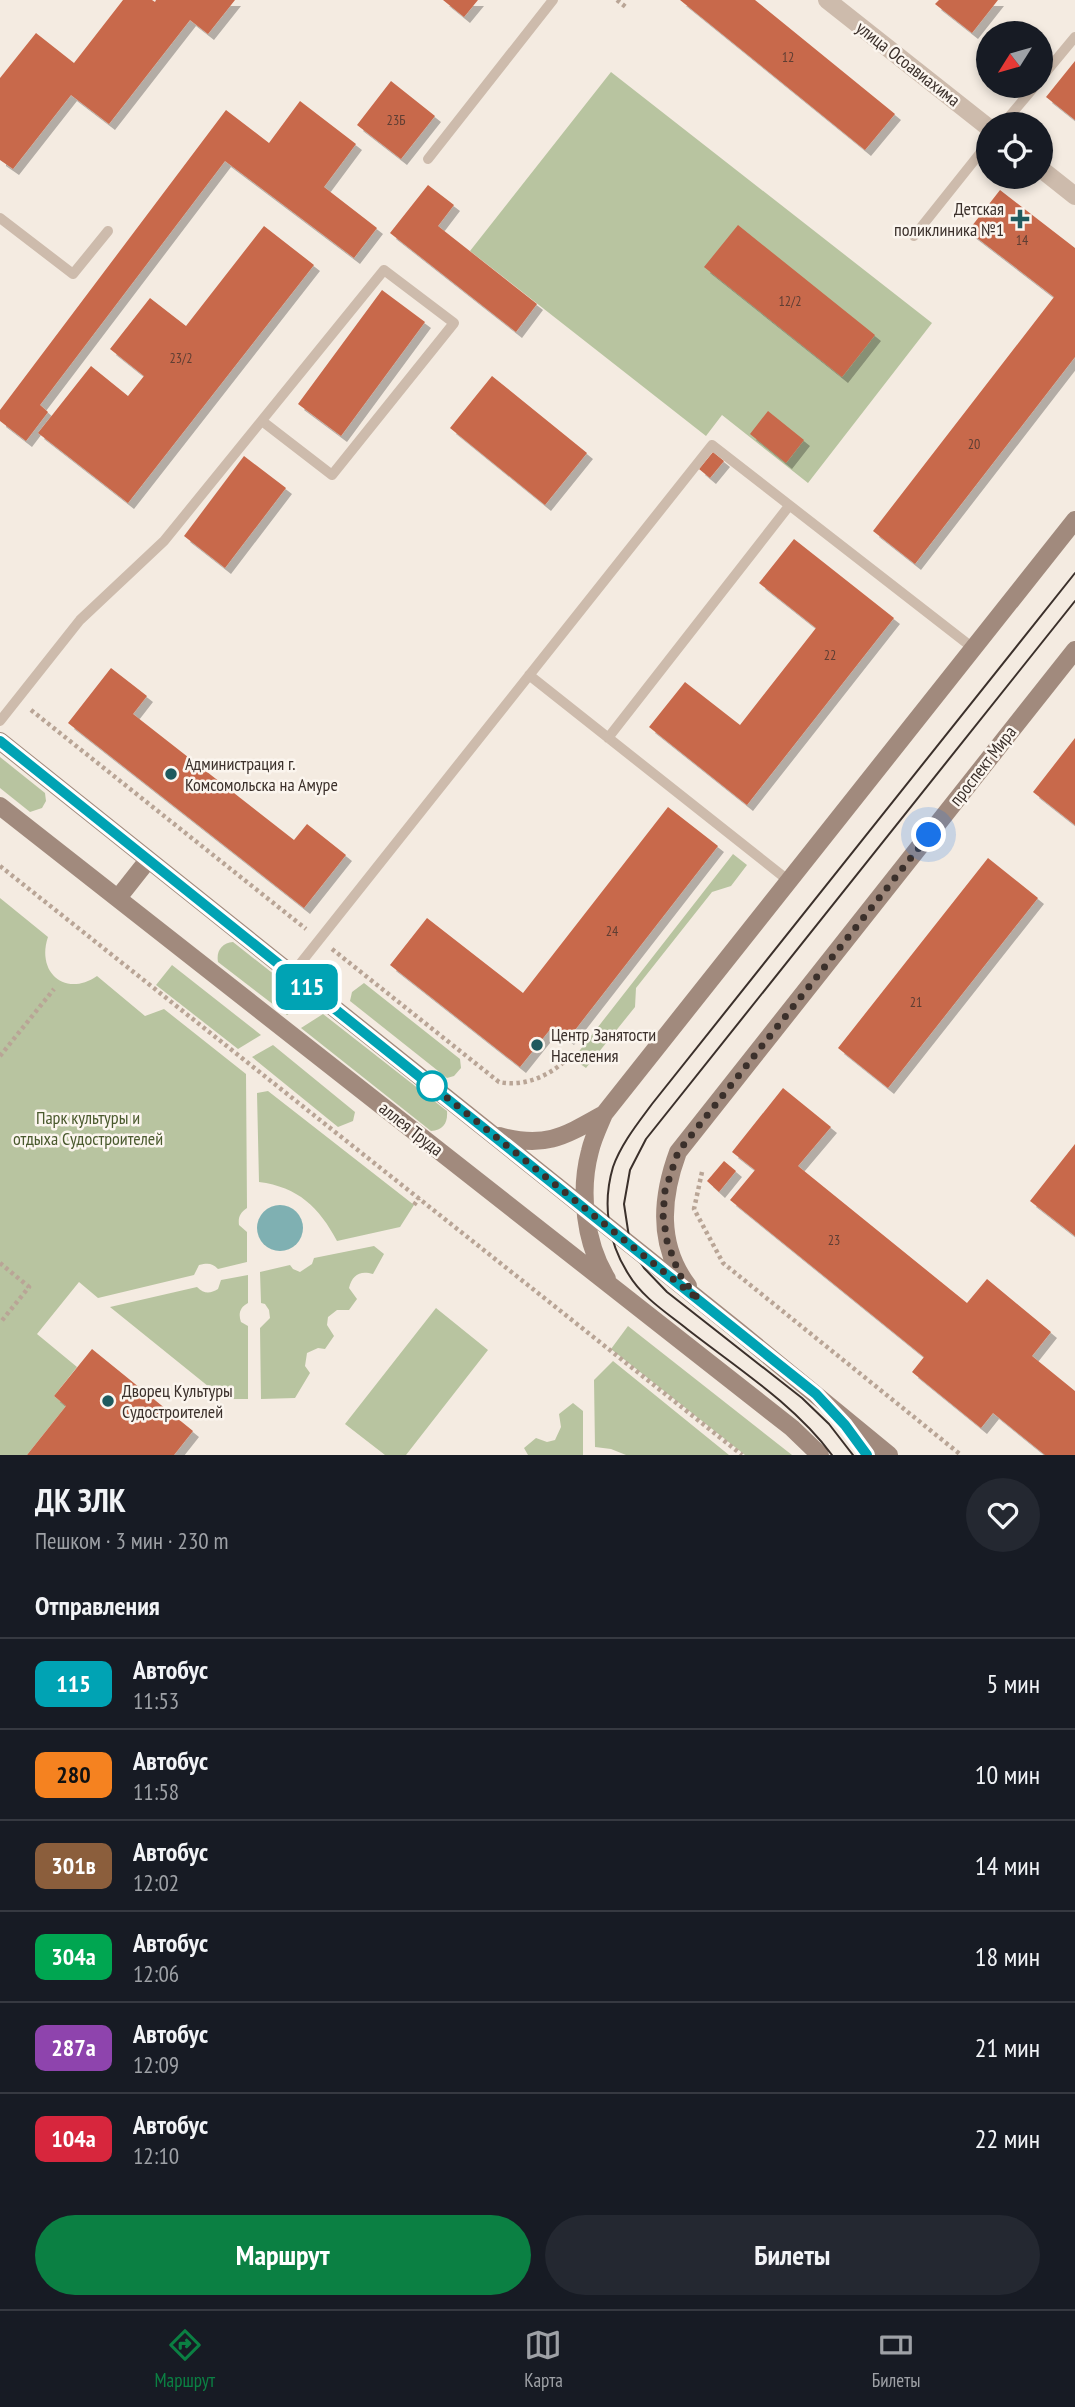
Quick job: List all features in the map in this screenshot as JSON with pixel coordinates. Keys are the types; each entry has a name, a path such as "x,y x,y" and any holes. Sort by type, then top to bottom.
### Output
{"main road":[{"path":"621,1295 595,1259 588,1236 586,1182 590,1151 604,1114 1075,520"},
{"name":"проспект Мира","path":"699,1300 679,1274 667,1241 663,1215 665,1191 678,1152 1075,650"},
{"path":"0,741 889,1455"},
{"name":"аллея Труда","path":"0,806 792,1428 820,1455"},
{"path":"118,898 148,860"},
{"path":"493,1135 512,1140 546,1141 566,1136 604,1114"},
{"path":"816,1394 845,1425 867,1455"},
{"path":"792,1428 809,1455"}],"street":[{"name":"улица Осоавиахима","path":"827,0 976,118"},
{"path":"1053,179 1075,196"}],"lane":[{"path":"428,159 553,0"},
{"path":"1054,62 1075,37"},
{"path":"1013,112 1025,98"},
{"path":"914,236 976,158"},
{"path":"0,218 73,274 108,231"},
{"path":"0,721 80,620 164,541 384,270 454,323 332,475 262,421"},
{"path":"292,974 712,445 973,649"},
{"path":"608,738 789,506"},
{"path":"529,675 789,881"}],"path":[{"path":"617,0 627,8"},
{"path":"17,699 499,1082 511,1084 550,1074 565,1061"},
{"path":"0,866 742,1455"},
{"path":"0,1055 54,989"},
{"path":"702,1172 694,1209 723,1263 961,1455"},
{"path":"414,1205 419,1198"},
{"path":"0,1263 29,1287 0,1323"},
{"path":"518,1287 523,1281"},
{"path":"612,1361 617,1356"}],"green space":[{"path":"611,72 932,323 808,483 722,415 706,436 470,251"},
{"path":"0,757 45,793 46,801 42,808 30,812 0,788"},
{"path":"733,854 747,865 731,886 712,892 636,988 635,1007 586,1068 573,1059"},
{"name":"Парк культуры и отдыха Судостроителей","path":"0,898 48,937 46,961 56,978 64,983 74,984 97,976 145,1016 164,1009 246,1074 247,1208 240,1215 239,1225 247,1232 247,1262 218,1269 210,1264 199,1265 194,1275 98,1298 79,1282 37,1334 77,1367 54,1396 66,1406 27,1455 0,1455"},
{"path":"233,942 309,1002 287,1015 218,962 221,948"},
{"path":"172,965 261,1035 238,1049 156,985"},
{"path":"364,983 460,1059 461,1068 454,1076 447,1078 350,1001 352,992"},
{"path":"323,1014 447,1111 444,1125 431,1131 301,1028"},
{"path":"273,1045 355,1112 353,1121 338,1127 252,1057"},
{"path":"268,1091 414,1205 400,1227 337,1241 323,1218 306,1201 285,1189 259,1182 257,1093"},
{"path":"374,1246 384,1254 373,1274 360,1273 352,1280 349,1288 357,1299 349,1310 337,1310 328,1317 327,1325 334,1336 325,1349 318,1348 307,1353 305,1366 310,1373 295,1398 261,1399 260,1328 270,1318 269,1310 261,1303 260,1272 290,1265 300,1272 312,1264 314,1258"},
{"path":"248,1275 248,1303 241,1309 240,1316 241,1322 248,1326 248,1399 224,1399 110,1307 197,1287 210,1292 218,1289 221,1280"},
{"path":"436,1308 488,1350 406,1455 385,1455 345,1424"},
{"path":"628,1326 792,1455 745,1455 611,1349"},
{"path":"613,1361 729,1455 626,1455 595,1447 594,1380"},
{"path":"573,1403 583,1411 583,1455 528,1455 524,1448 536,1438 547,1442 555,1440 561,1427 559,1414"}],"water":[{"path":"280,1205 296,1212 303,1228 296,1244 280,1251 264,1244 257,1228 264,1212"}],"building":[{"path":"123,0 235,0 208,34 190,20 109,124 71,95 13,169 0,160 0,78 36,33 74,63"},
{"path":"443,0 478,0 464,17"},
{"path":"680,0 755,0 895,114 865,150"},
{"path":"939,0 998,0 981,21 976,21 976,28 972,33 935,4"},
{"path":"1075,61 1075,120 1047,98 1054,98 1054,87"},
{"path":"391,81 435,116 401,159 357,125"},
{"path":"300,101 356,144 324,187 377,228 354,258 225,161 40,405 48,412 26,441 0,421 0,410 226,110 269,143"},
{"path":"428,185 454,205 438,226 537,304 516,332 390,233"},
{"path":"1000,190 1075,248 1075,357 915,564 873,531 1054,297 968,231"},
{"path":"738,225 875,335 842,377 704,267"},
{"path":"264,226 314,265 128,503 38,433 91,366 128,396 144,376 110,349 150,298 186,326"},
{"path":"382,290 425,322 341,436 298,404"},
{"path":"492,376 587,453 545,505 450,428"},
{"path":"768,411 804,440 786,463 750,434"},
{"path":"713,452 724,461 710,478 699,469"},
{"path":"244,456 286,488 225,568 184,536"},
{"path":"794,539 894,618 747,805 649,727 685,682 740,725 816,628 759,583"},
{"name":"Администрация г. Комсомольска на Амуре","path":"111,668 147,696 133,714 294,840 307,824 346,855 304,908 68,723"},
{"path":"1075,738 1075,825 1033,792"},
{"path":"668,807 718,846 568,1039 552,1027 520,1067 390,965 427,918 523,993"},
{"path":"988,858 1038,898 888,1088 838,1048"},
{"path":"783,1088 831,1127 798,1166 967,1303 987,1279 1051,1332 1032,1356 1075,1391 1075,1455 1045,1455 993,1413 981,1428 912,1372 924,1357 730,1200 755,1170 732,1152"},
{"path":"1075,1144 1075,1236 1030,1201"},
{"path":"724,1161 736,1171 719,1192 707,1181"},
{"name":"Дворец Культуры Судостроителей","path":"92,1349 193,1431 174,1455 27,1455 66,1406 54,1396"}],"tram line":[{"path":"832,1455 783,1403 663,1311 634,1283 616,1250 609,1223 608,1195 613,1167 625,1142 652,1104 1075,573"},
{"path":"853,1455 829,1424 802,1398 667,1292 644,1268 633,1251 624,1204 630,1170 646,1139 1075,601"}],"bus line":[{"name":"115","path":"0,741 816,1394 845,1425 867,1455"}],"place":[{"name":"Детская поликлиника №1","path":"1020,219"},
{"name":"Администрация г. Комсомольска на Амуре","path":"171,774"},
{"name":"Центр Занятости Населения","path":"537,1045"},
{"name":"Дворец Культуры Судостроителей","path":"108,1401"}],"route":[{"path":"432,1086 425,1080 699,1300 679,1274 667,1241 663,1215 665,1191 678,1152 929,835"}]}
